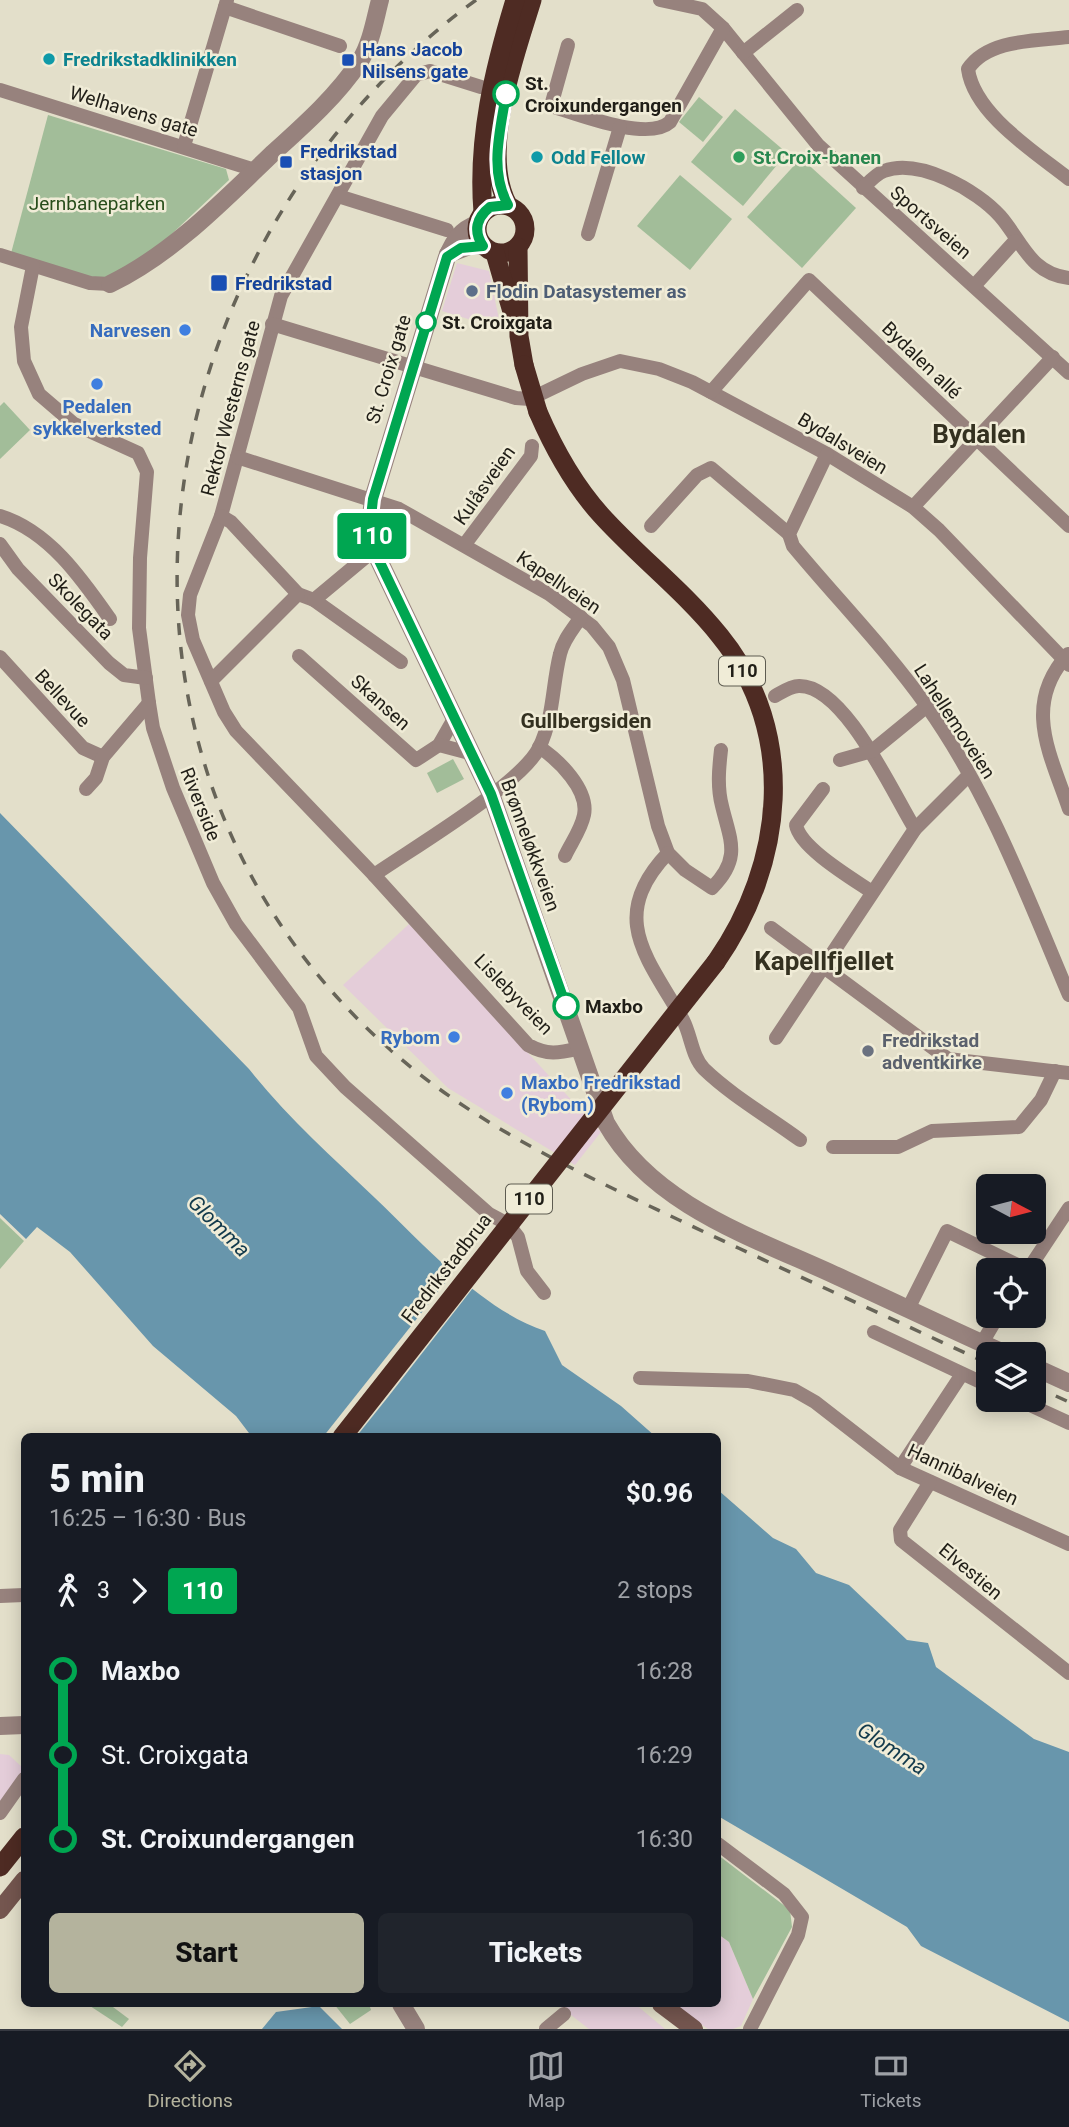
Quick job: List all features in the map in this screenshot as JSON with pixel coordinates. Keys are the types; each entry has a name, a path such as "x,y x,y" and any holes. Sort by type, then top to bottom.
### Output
{"highway":[{"name":"110","path":"515,0 492,81 486,116 480,218 476,232 489,249 519,336"},
{"name":"110","path":"519,336 518,247 525,232 525,223 516,209 508,205 500,191 497,154 514,59 532,0"},
{"path":"480,218 490,207 508,205"},
{"path":"489,249 511,251 518,247"},
{"name":"Fredrikstadbrua","path":"345,1433 716,962 748,911 761,878 770,838 774,798 771,757 762,716 746,678 722,638 601,515 577,485 548,434 524,365 519,336"},
{"path":"0,1867 21,1841"}],"main road":[{"path":"0,1910 21,1884"},
{"path":"664,2007 694,2029"}],"street":[{"path":"0,255 90,283 110,284 140,269 255,170 328,98 362,58 380,0"},
{"name":"Sportsveien","path":"660,0 701,4 818,145 1069,373"},
{"path":"184,146 226,3 340,46"},
{"path":"743,53 797,10"},
{"path":"568,45 551,106 620,127 665,126 670,122 723,28"},
{"path":"1069,37 1009,44 977,56 968,69 970,85 1004,128 1069,179"},
{"name":"Rektor Westerns gate","path":"211,681 192,640 188,615 190,596 221,516 281,296 382,116 416,75 430,71 481,87"},
{"name":"Welhavens gate","path":"0,90 255,170"},
{"path":"588,234 620,127"},
{"name":"Sportsveien","path":"863,188 879,173 892,169 940,176 987,203 1009,227 1015,241 1041,268 1069,278"},
{"path":"338,196 447,230"},
{"name":"St. Croix gate","path":"373,499 448,254 460,234 480,218"},
{"name":"Sportsveien","path":"974,286 1015,241"},
{"path":"448,254 472,245 489,249"},
{"name":"Riverside","path":"33,266 21,327 24,361 40,394 74,424 138,453 148,472 140,558 139,628 149,703 153,728 173,788 213,883 236,924 299,1008 317,1056 345,1087 458,1187 489,1213 508,1224 518,1237 527,1272 544,1293"},
{"name":"Bydalen allé","path":"711,392 809,279 1069,526"},
{"name":"Bydalsveien","path":"272,324 509,397 530,399 582,374 620,361 659,369 711,392 827,454 914,507 1067,659"},
{"path":"914,507 1053,357 1069,359"},
{"name":"Kulåsveien","path":"465,544 531,456 532,446"},
{"path":"789,534 827,454"},
{"name":"Kapellveien","path":"237,457 399,509 465,544 581,617 600,635 617,662 658,827 668,853 685,870 712,888 728,866 732,843 720,796 721,750"},
{"name":"Lahellemoveien","path":"651,526 697,475 711,468 789,534 793,546 927,706 969,775 1000,832 1069,995"},
{"name":"Brønneløkkveien","path":"373,499 370,526 374,550 491,794 580,1048"},
{"name":"Skolegata","path":"0,516 28,526 77,574 110,619"},
{"path":"221,516 231,522 298,594 314,600 401,662"},
{"name":"Skolegata","path":"0,544 18,569 109,663 124,674 146,678"},
{"path":"314,600 374,550"},
{"path":"211,681 298,594"},
{"path":"374,875 522,771 539,747 550,722 560,654 565,640 581,617"},
{"name":"Skansen","path":"299,656 416,760 439,745"},
{"name":"Bellevue","path":"0,657 83,748 103,757"},
{"path":"1067,659 1042,700 1041,716 1069,809"},
{"name":"Lislebyveien","path":"211,681 236,731 374,875 528,1045 543,1053 556,1054 580,1048"},
{"path":"775,696 800,686 808,688 846,717 872,751 915,829"},
{"path":"86,789 96,778 103,757 149,703"},
{"path":"839,760 872,751 927,706"},
{"path":"456,717 439,745 473,754"},
{"path":"539,747 566,771 584,806 582,823 565,856"},
{"path":"776,1038 915,829 969,775"},
{"path":"822,789 796,825 797,832 826,860 872,892"},
{"path":"668,853 649,876 637,902 636,928 645,957 684,1021 702,1067 800,1140"},
{"path":"771,928 948,1059 1062,1072 1032,1115 1019,1127 932,1131 898,1146 833,1147"},
{"path":"580,1048 607,1123 617,1142 663,1186 722,1223 980,1342"},
{"path":"1036,1258 1069,1208"},
{"path":"908,1309 947,1231 1003,1258"},
{"path":"874,1332 976,1380"},
{"path":"1046,1372 1069,1383"},
{"path":"900,1468 962,1374"},
{"name":"Hannibalveien","path":"640,1378 776,1384 815,1402 900,1468 1069,1544"},
{"path":"1045,1412 1069,1423"},
{"name":"Elvestien","path":"930,1482 900,1530 901,1540 1069,1673"},
{"path":"0,1596 21,1595"},
{"path":"0,1726 21,1725"},
{"path":"0,1813 21,1783"},
{"path":"721,1846 784,1894 802,1917 798,1935 750,2029"},
{"path":"403,2007 416,2029"},
{"path":"546,2029 564,2014"}],"shaded area":[{"path":"457,263 489,271 501,329 442,311"},
{"name":"Rybom","path":"409,924 601,1132 575,1165 448,1088 343,985"},
{"path":"0,1754 9,1755 21,1766 21,1788 0,1812"},
{"path":"721,1936 729,1942 753,1999 741,2026 733,2029 708,2029 676,2007 721,2007"},
{"path":"561,2007 639,2007 665,2029 589,2029"}],"green space":[{"path":"699,97 723,117 703,142 679,122"},
{"name":"St.Croix-banen","path":"735,109 787,153 743,206 691,162"},
{"name":"Jernbaneparken","path":"48,115 226,169 229,180 141,263 96,282 10,257"},
{"path":"801,158 856,208 802,268 747,217"},
{"path":"680,175 732,219 690,270 637,226"},
{"path":"4,402 30,430 0,459 0,406"},
{"path":"453,759 464,779 437,793 427,773"},
{"path":"0,1218 24,1241 0,1269"},
{"path":"721,1857 790,1910 792,1927 753,1999 729,1942 721,1936"},
{"path":"92,2007 113,2007 129,2019 122,2027"},
{"path":"336,2007 370,2007 371,2010 350,2024"}],"water":[{"name":"Glomma","path":"0,813 249,1069 294,1119 433,1255 499,1308 545,1331 562,1365 621,1406 651,1433 249,1433 236,1416 153,1346 70,1252 37,1227 26,1239 0,1214"},
{"name":"Glomma","path":"721,1493 773,1538 796,1549 816,1573 849,1585 907,1640 928,1643 936,1667 1034,1739 1069,1752 1069,2022 921,1946 907,1927 721,1818"},
{"path":"320,2007 342,2029 262,2029 276,2012"}],"pier":[{"path":"457,1268 476,1284 359,1433 326,1433"}],"railway":[{"path":"476,0 360,105 271,230 211,367 180,512 182,658 217,801 287,934 394,1053 460,1104 567,1166 976,1358"},
{"path":"1046,1391 1069,1402"}],"bus line":[{"name":"110","path":"506,94 497,170 500,191 508,205 490,207 479,218 476,232 483,246 472,245 448,254 417,348 373,499 370,526 374,550 491,794 566,1006"}],"place":[{"name":"Fredrikstadklinikken","path":"49,59"},
{"name":"Hans Jacob Nilsens gate","path":"348,60"},
{"name":"St. Croixundergangen","path":"506,94"},
{"name":"Odd Fellow","path":"537,157"},
{"name":"St.Croix-banen","path":"739,157"},
{"name":"Fredrikstad stasjon","path":"286,162"},
{"name":"Fredrikstad","path":"219,283"},
{"name":"Flodin Datasystemer as","path":"472,291"},
{"name":"St. Croixgata","path":"426,322"},
{"name":"Narvesen","path":"185,330"},
{"name":"Pedalen sykkelverksted","path":"97,384"},
{"name":"Maxbo","path":"566,1006"},
{"name":"Rybom","path":"454,1037"},
{"name":"Fredrikstad adventkirke","path":"868,1051"},
{"name":"Maxbo Fredrikstad (Rybom)","path":"507,1093"}],"district":[{"name":"Bydalen","path":"979,434"},
{"name":"Gullbergsiden","path":"586,721"},
{"name":"Kapellfjellet","path":"824,961"}]}
